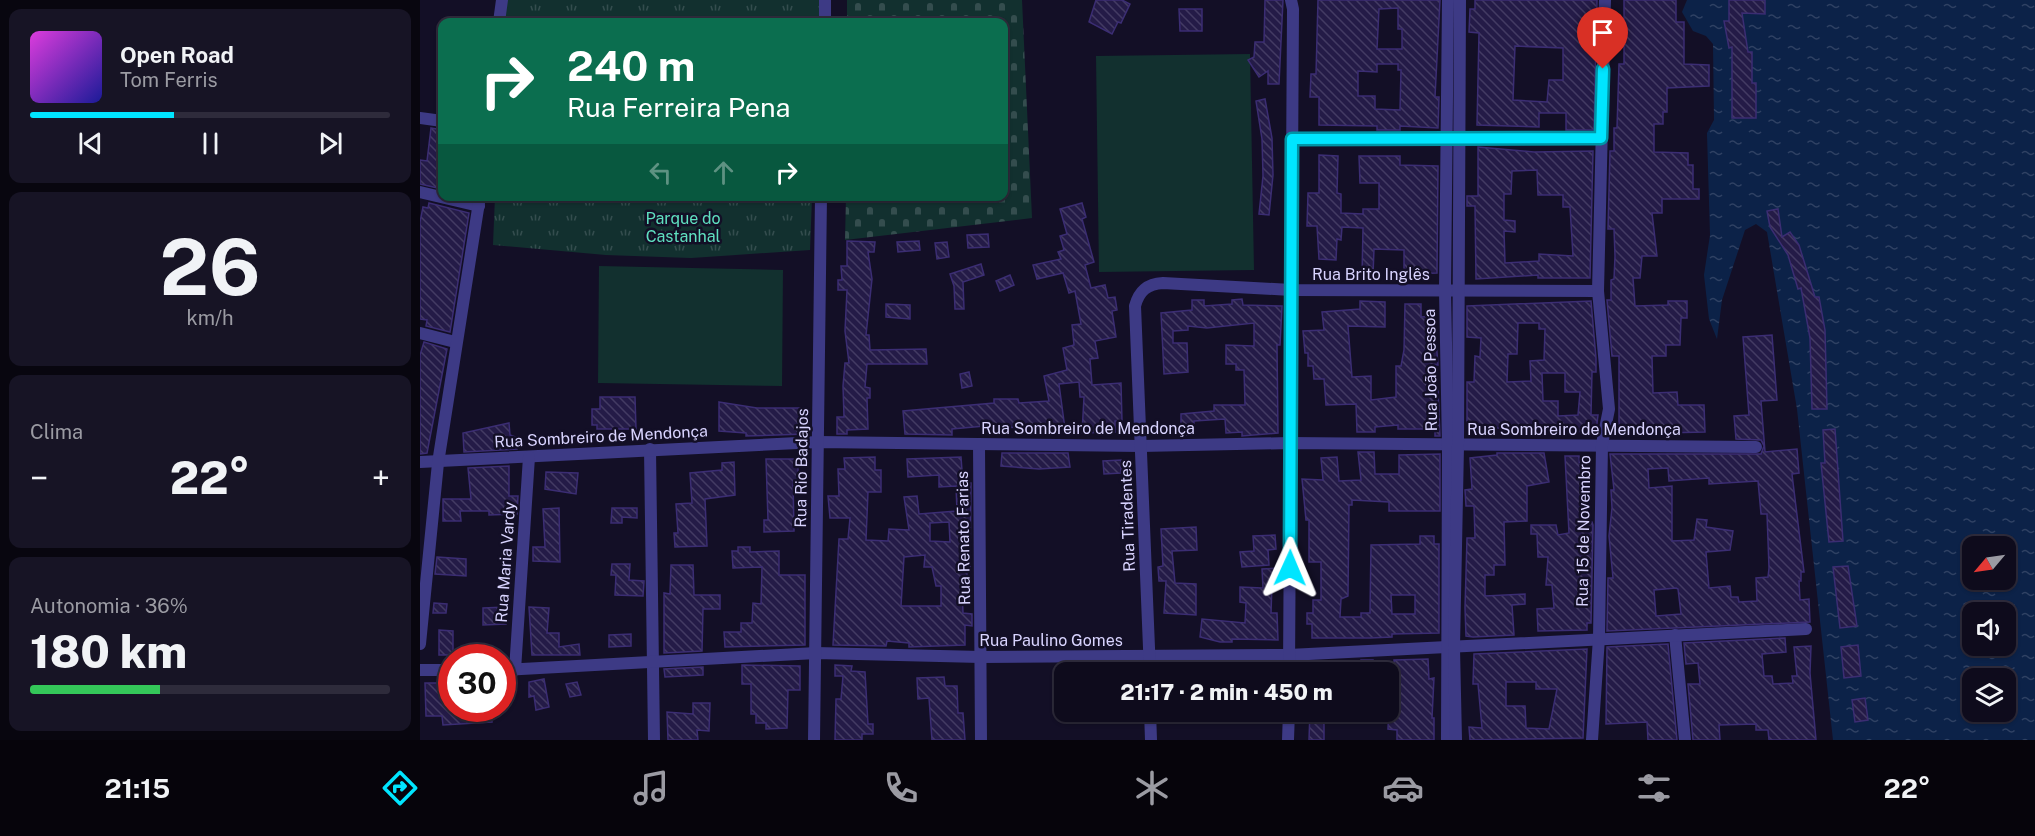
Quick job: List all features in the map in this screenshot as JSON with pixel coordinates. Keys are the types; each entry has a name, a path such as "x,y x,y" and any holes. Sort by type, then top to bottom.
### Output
{"street":[{"path":"500,18 502,0"},
{"path":"825,0 825,18"},
{"name":"Rua João Pessoa","path":"1447,740 1453,446 1459,291 1448,0"},
{"name":"Rua João Pessoa","path":"1453,446 1445,291 1455,138 1460,0"},
{"name":"Rua 15 de Novembro","path":"1592,740 1599,638 1602,444 1609,409 1598,291 1605,0"},
{"path":"1289,662 1294,3"},
{"path":"420,118 438,120"},
{"path":"1292,139 1601,138"},
{"path":"420,192 438,195"},
{"path":"420,644 422,604 438,463 455,342 480,201"},
{"name":"Rua Rio Badajos","path":"814,740 821,201"},
{"name":"Rua Brito Inglês","path":"1145,289 1150,285 1163,284 1291,290 1598,291"},
{"name":"Rua Tiradentes","path":"1145,289 1135,306 1149,662"},
{"path":"420,333 455,342"},
{"name":"Rua Sombreiro de Mendonça","path":"420,462 438,463 650,449 818,442 1141,446 1289,443 1756,447"},
{"name":"Rua Renato Farias","path":"979,445 981,740"},
{"path":"650,449 654,740"},
{"name":"Rua Maria Vardy","path":"511,644 529,457"},
{"name":"Rua Paulino Gomes","path":"516,670 816,653 981,657 1289,655 1806,629"},
{"path":"1675,635 1685,740"},
{"name":"Rua João Pessoa","path":"1450,648 1456,740"},
{"path":"420,670 438,670"},
{"path":"1150,722 1151,740"},
{"path":"1288,740 1289,722"}],"green space":[{"path":"503,0 820,0 819,18 502,18"},
{"path":"847,0 1022,0 1032,218 845,240 846,201 1008,201 1008,18 847,18"},
{"path":"1250,54 1254,270 1099,272 1096,56"},
{"name":"Parque do Castanhal","path":"495,201 812,201 810,250 691,258 606,255 493,245"},
{"path":"599,266 783,270 782,386 598,383"}],"water":[{"path":"1687,0 2035,0 2035,740 1833,740 1797,409 1767,232 1756,224 1745,230 1722,300 1717,339 1709,319 1704,275 1710,235 1707,133 1714,120 1713,44 1706,36 1693,31 1682,12"}],"building":[{"path":"1096,0 1122,0 1130,4 1121,23 1118,22 1112,34 1089,22"},
{"path":"1265,0 1283,0 1279,84 1268,84 1268,71 1259,77 1248,60 1254,57 1255,42 1264,42"},
{"path":"1318,0 1440,0 1435,97 1439,97 1438,128 1400,126 1400,130 1377,130 1377,126 1319,125 1319,97 1310,97 1311,74 1316,74","holes":["1398,8 1398,29 1402,29 1402,49 1377,49 1379,9","1377,64 1398,64 1398,70 1401,70 1400,110 1375,109 1375,96 1358,96 1358,71 1377,72"]},
{"path":"1475,0 1597,0 1594,130 1566,130 1566,113 1539,113 1539,127 1477,125 1479,33 1469,32 1470,9 1475,9","holes":["1515,46 1563,48 1563,80 1549,80 1547,102 1513,100"]},
{"path":"1624,0 1676,0 1676,22 1684,22 1684,64 1709,65 1709,86 1667,88 1667,112 1663,112 1663,124 1654,124 1654,152 1688,153 1688,165 1693,165 1693,189 1699,189 1699,199 1662,199 1662,213 1652,213 1657,256 1642,256 1640,278 1633,278 1635,306 1668,305 1668,301 1687,301 1687,318 1681,318 1680,345 1666,345 1666,356 1652,356 1653,393 1677,392 1678,405 1704,405 1705,432 1619,434 1619,356 1612,356 1607,300 1611,300 1611,280 1614,279 1614,229 1608,229 1610,151 1614,151 1614,128 1617,128 1619,64 1624,64"},
{"path":"1729,0 1765,0 1765,14 1742,13 1748,52 1752,52 1752,83 1756,83 1756,118 1732,118 1732,47 1729,48 1724,21 1729,21"},
{"path":"1179,9 1202,9 1202,31 1180,31"},
{"path":"1265,99 1272,138 1273,175 1269,215 1259,214 1263,176 1262,139 1256,101"},
{"path":"431,128 438,129 438,188 420,184 420,160 427,161"},
{"path":"1478,147 1534,152 1593,151 1590,278 1538,278 1538,275 1476,279 1475,206 1467,206 1467,196 1478,196","holes":["1537,170 1538,195 1563,195 1563,207 1570,207 1573,256 1539,254 1539,261 1505,263 1504,231 1515,232 1515,221 1504,220 1504,194 1511,194 1512,171"]},
{"path":"1319,155 1338,156 1337,193 1341,194 1341,213 1363,214 1363,209 1379,209 1379,183 1360,183 1359,156 1400,156 1400,165 1438,166 1437,273 1404,274 1404,250 1374,249 1373,275 1362,275 1363,228 1342,227 1341,240 1337,239 1336,260 1319,259 1317,226 1307,226 1308,193 1319,193"},
{"path":"429,203 469,213 450,332 426,326 427,320 420,319 420,222 423,207 428,208"},
{"path":"1082,203 1086,217 1082,219 1094,262 1085,265 1091,288 1105,285 1108,298 1115,297 1117,310 1112,311 1116,337 1095,341 1098,358 1090,359 1092,385 1121,383 1122,421 1115,421 1115,432 1082,433 1084,397 1080,397 1079,382 1059,384 1065,429 1046,431 1045,426 997,428 996,425 952,429 952,435 905,434 903,411 994,403 994,399 1018,399 1019,403 1049,401 1044,376 1067,370 1063,348 1074,345 1072,325 1081,324 1075,291 1069,293 1063,273 1037,279 1033,265 1061,259 1058,252 1064,250 1060,236 1067,234 1060,209"},
{"path":"1778,209 1782,237 1790,232 1799,245 1815,297 1819,297 1825,330 1827,409 1812,409 1810,338 1801,288 1798,289 1788,255 1770,227 1767,211"},
{"path":"988,234 989,247 968,248 967,235"},
{"path":"847,241 875,242 874,252 868,252 872,279 866,335 869,335 870,350 926,349 927,364 867,364 865,387 870,388 870,398 867,398 868,429 847,430 847,434 837,434 837,417 844,417 845,363 849,363 845,331 847,290 838,290 838,280 842,280 841,266 847,266"},
{"path":"919,241 920,250 898,252 897,242"},
{"path":"947,242 949,257 937,259 935,243"},
{"path":"981,264 984,275 963,282 964,309 955,309 954,286 950,274"},
{"path":"1010,275 1014,285 1000,291 996,281"},
{"path":"1242,299 1243,305 1282,306 1280,345 1277,345 1278,433 1242,436 1242,432 1226,433 1225,419 1194,421 1194,435 1181,435 1181,414 1214,411 1214,405 1245,405 1244,370 1236,370 1236,364 1226,364 1226,345 1254,346 1254,323 1207,328 1188,326 1188,330 1173,331 1173,343 1187,343 1188,372 1164,374 1161,313 1192,310 1192,300 1204,300 1204,306 1232,304 1232,300"},
{"path":"1360,301 1385,302 1385,327 1348,326 1352,377 1371,376 1371,400 1396,397 1396,366 1401,366 1404,350 1405,304 1421,304 1421,317 1434,316 1438,365 1432,365 1432,388 1438,389 1440,436 1435,436 1435,429 1398,429 1398,425 1375,427 1375,432 1357,432 1356,404 1326,405 1324,379 1314,379 1313,366 1308,366 1308,353 1305,353 1303,331 1324,330 1322,312 1360,309"},
{"path":"1591,301 1596,372 1592,372 1591,415 1598,415 1596,431 1532,433 1532,428 1467,428 1467,382 1474,382 1475,356 1480,357 1481,338 1467,337 1467,306","holes":["1518,323 1539,323 1539,329 1545,329 1544,360 1530,361 1531,381 1507,382 1508,354 1517,354","1542,373 1565,373 1565,392 1580,392 1578,415 1558,416 1558,401 1543,401"]},
{"path":"886,304 910,305 910,319 886,317"},
{"path":"1772,335 1777,400 1761,401 1765,452 1797,449 1799,473 1792,474 1804,572 1801,572 1801,581 1799,581 1800,600 1809,599 1810,622 1607,631 1608,578 1613,578 1609,536 1611,490 1614,490 1610,454 1761,454 1764,446 1761,440 1736,439 1734,416 1749,415 1743,337","holes":["1668,468 1669,481 1709,478 1709,484 1758,481 1761,514 1767,514 1769,568 1768,577 1756,578 1757,601 1739,602 1738,597 1731,597 1730,586 1709,588 1706,552 1730,550 1733,531 1706,527 1707,520 1697,519 1694,540 1672,541 1672,486 1649,488 1648,469","1676,588 1681,614 1656,616 1654,590"]},
{"path":"424,342 447,349 427,453 420,454 420,355"},
{"path":"969,372 972,386 962,388 960,374"},
{"path":"600,397 635,397 636,429 597,429 597,425 592,425 592,409 600,409"},
{"path":"719,402 757,408 805,408 805,434 746,436 746,433 719,431"},
{"path":"509,423 510,435 518,438 517,449 464,452 463,433"},
{"path":"1835,429 1843,541 1829,542 1821,463 1825,463 1823,430"},
{"path":"1358,452 1374,452 1375,474 1399,474 1399,455 1440,454 1440,511 1389,511 1389,502 1352,500 1352,505 1349,505 1348,596 1341,599 1340,617 1361,617 1361,613 1370,613 1371,545 1420,544 1420,536 1434,536 1434,544 1439,544 1439,633 1392,634 1392,637 1370,638 1312,638 1312,624 1307,624 1307,613 1313,613 1313,600 1321,600 1321,562 1309,562 1309,520 1306,520 1302,479 1323,480 1321,458 1337,457 1339,481 1361,480","holes":["1391,595 1415,595 1415,614 1392,614"]},
{"path":"1002,453 1068,453 1070,467 1039,469 1001,466"},
{"path":"1497,453 1544,453 1549,482 1527,486 1527,521 1504,522 1505,565 1494,565 1494,575 1485,575 1485,596 1525,594 1525,604 1512,605 1514,635 1466,636 1467,538 1475,538 1474,506 1466,506 1465,490 1472,489 1470,458 1497,455"},
{"path":"1565,456 1579,456 1581,487 1590,487 1587,522 1592,522 1593,525 1591,623 1587,623 1587,630 1538,631 1537,609 1554,608 1552,585 1546,585 1548,557 1538,557 1537,534 1531,534 1531,525 1556,525 1558,535 1569,533"},
{"path":"875,457 875,470 881,470 881,492 868,492 866,540 888,541 889,529 909,530 904,497 917,496 919,514 957,511 956,486 939,487 939,475 908,477 907,459 961,457 963,484 971,483 970,569 967,569 967,588 962,588 963,613 972,614 972,626 965,625 965,645 909,647 909,643 887,641 886,646 833,645 839,539 848,539 850,518 830,518 828,496 839,496 838,469 845,469 844,458","holes":["949,522 950,542 930,541 930,523","925,555 924,567 932,567 936,586 941,586 941,606 901,606 904,557"]},
{"path":"766,459 798,459 798,481 793,481 794,531 764,532 764,520 768,520"},
{"path":"1121,460 1121,473 1104,474 1103,461"},
{"path":"734,462 735,495 705,499 707,546 675,547 674,533 678,533 676,504 692,503 690,473 722,470 722,463"},
{"path":"509,466 509,496 518,496 517,514 489,515 489,511 460,511 461,521 443,521 443,499 471,499 468,468"},
{"path":"546,472 578,473 576,494 545,489"},
{"path":"559,508 560,562 533,561 533,547 545,547 543,509"},
{"path":"612,508 637,508 637,518 622,517 622,523 611,523"},
{"path":"1196,527 1197,550 1172,551 1175,583 1196,584 1196,615 1164,613 1166,581 1159,581 1158,567 1163,566 1161,529"},
{"path":"1275,535 1276,549 1268,550 1269,565 1242,567 1240,552 1254,551 1253,536"},
{"path":"738,547 750,547 750,552 779,551 779,575 805,575 805,645 725,647 724,632 741,632 741,623 752,623 753,603 761,604 762,567 733,568 732,551 738,551"},
{"path":"437,557 466,559 466,576 435,574"},
{"path":"612,564 630,564 629,580 644,581 643,596 615,595 616,575 611,575"},
{"path":"671,565 693,565 694,595 720,595 720,609 703,609 702,651 664,653 664,593 670,594"},
{"path":"1848,566 1857,626 1840,628 1833,567"},
{"path":"1279,568 1280,584 1272,584 1271,613 1277,613 1278,640 1232,639 1232,642 1220,642 1200,637 1202,619 1245,623 1246,603 1240,602 1240,587 1263,588 1262,569"},
{"path":"434,603 447,604 446,613 433,613"},
{"path":"506,607 506,624 483,625 483,608"},
{"path":"529,607 549,608 547,633 559,633 559,647 579,644 580,655 532,655"},
{"path":"439,630 453,631 453,644 439,644"},
{"path":"631,634 631,646 609,647 609,635"},
{"path":"1785,638 1786,652 1762,654 1764,676 1772,676 1773,684 1793,683 1792,676 1797,676 1794,647 1811,646 1810,673 1816,740 1769,740 1768,730 1756,730 1756,724 1719,725 1720,740 1693,740 1688,684 1700,684 1698,663 1686,664 1684,643"},
{"path":"1668,644 1677,740 1648,740 1647,722 1606,724 1607,647"},
{"path":"1858,645 1861,676 1844,678 1841,647"},
{"path":"1587,649 1583,738 1470,740 1469,727 1482,728 1478,684 1473,684 1474,654","holes":["1506,682 1536,682 1536,689 1557,689 1549,729 1526,728 1525,706 1506,706"]},
{"path":"1428,659 1429,679 1434,678 1432,718 1434,718 1434,740 1397,740 1397,730 1388,729 1388,722 1399,722 1399,662 1394,662 1394,660"},
{"path":"1361,660 1373,660 1373,662 1361,662"},
{"path":"742,665 800,666 800,690 788,690 787,728 766,729 766,723 756,723 756,714 751,714 751,684 742,684"},
{"path":"835,665 852,666 851,671 865,672 868,724 873,724 873,734 862,734 862,740 835,740 836,699 841,699 843,676 835,676"},
{"path":"703,667 703,675 665,677 664,669"},
{"path":"944,677 945,686 957,686 958,713 963,713 965,740 932,740 929,698 918,699 917,678"},
{"path":"544,679 549,707 536,710 534,696 529,697 529,682"},
{"path":"577,682 581,695 570,697 566,684"},
{"path":"425,683 438,683 438,716 426,716"},
{"path":"1865,698 1868,720 1855,722 1852,700"},
{"path":"693,703 710,703 709,731 697,730 698,740 668,740 667,712 693,714"},
{"path":"443,722 492,722 443,725"},
{"path":"1310,722 1324,722 1324,740 1309,740"}],"route":[{"path":"1290,568 1292,139 1601,138 1603,69"}]}
